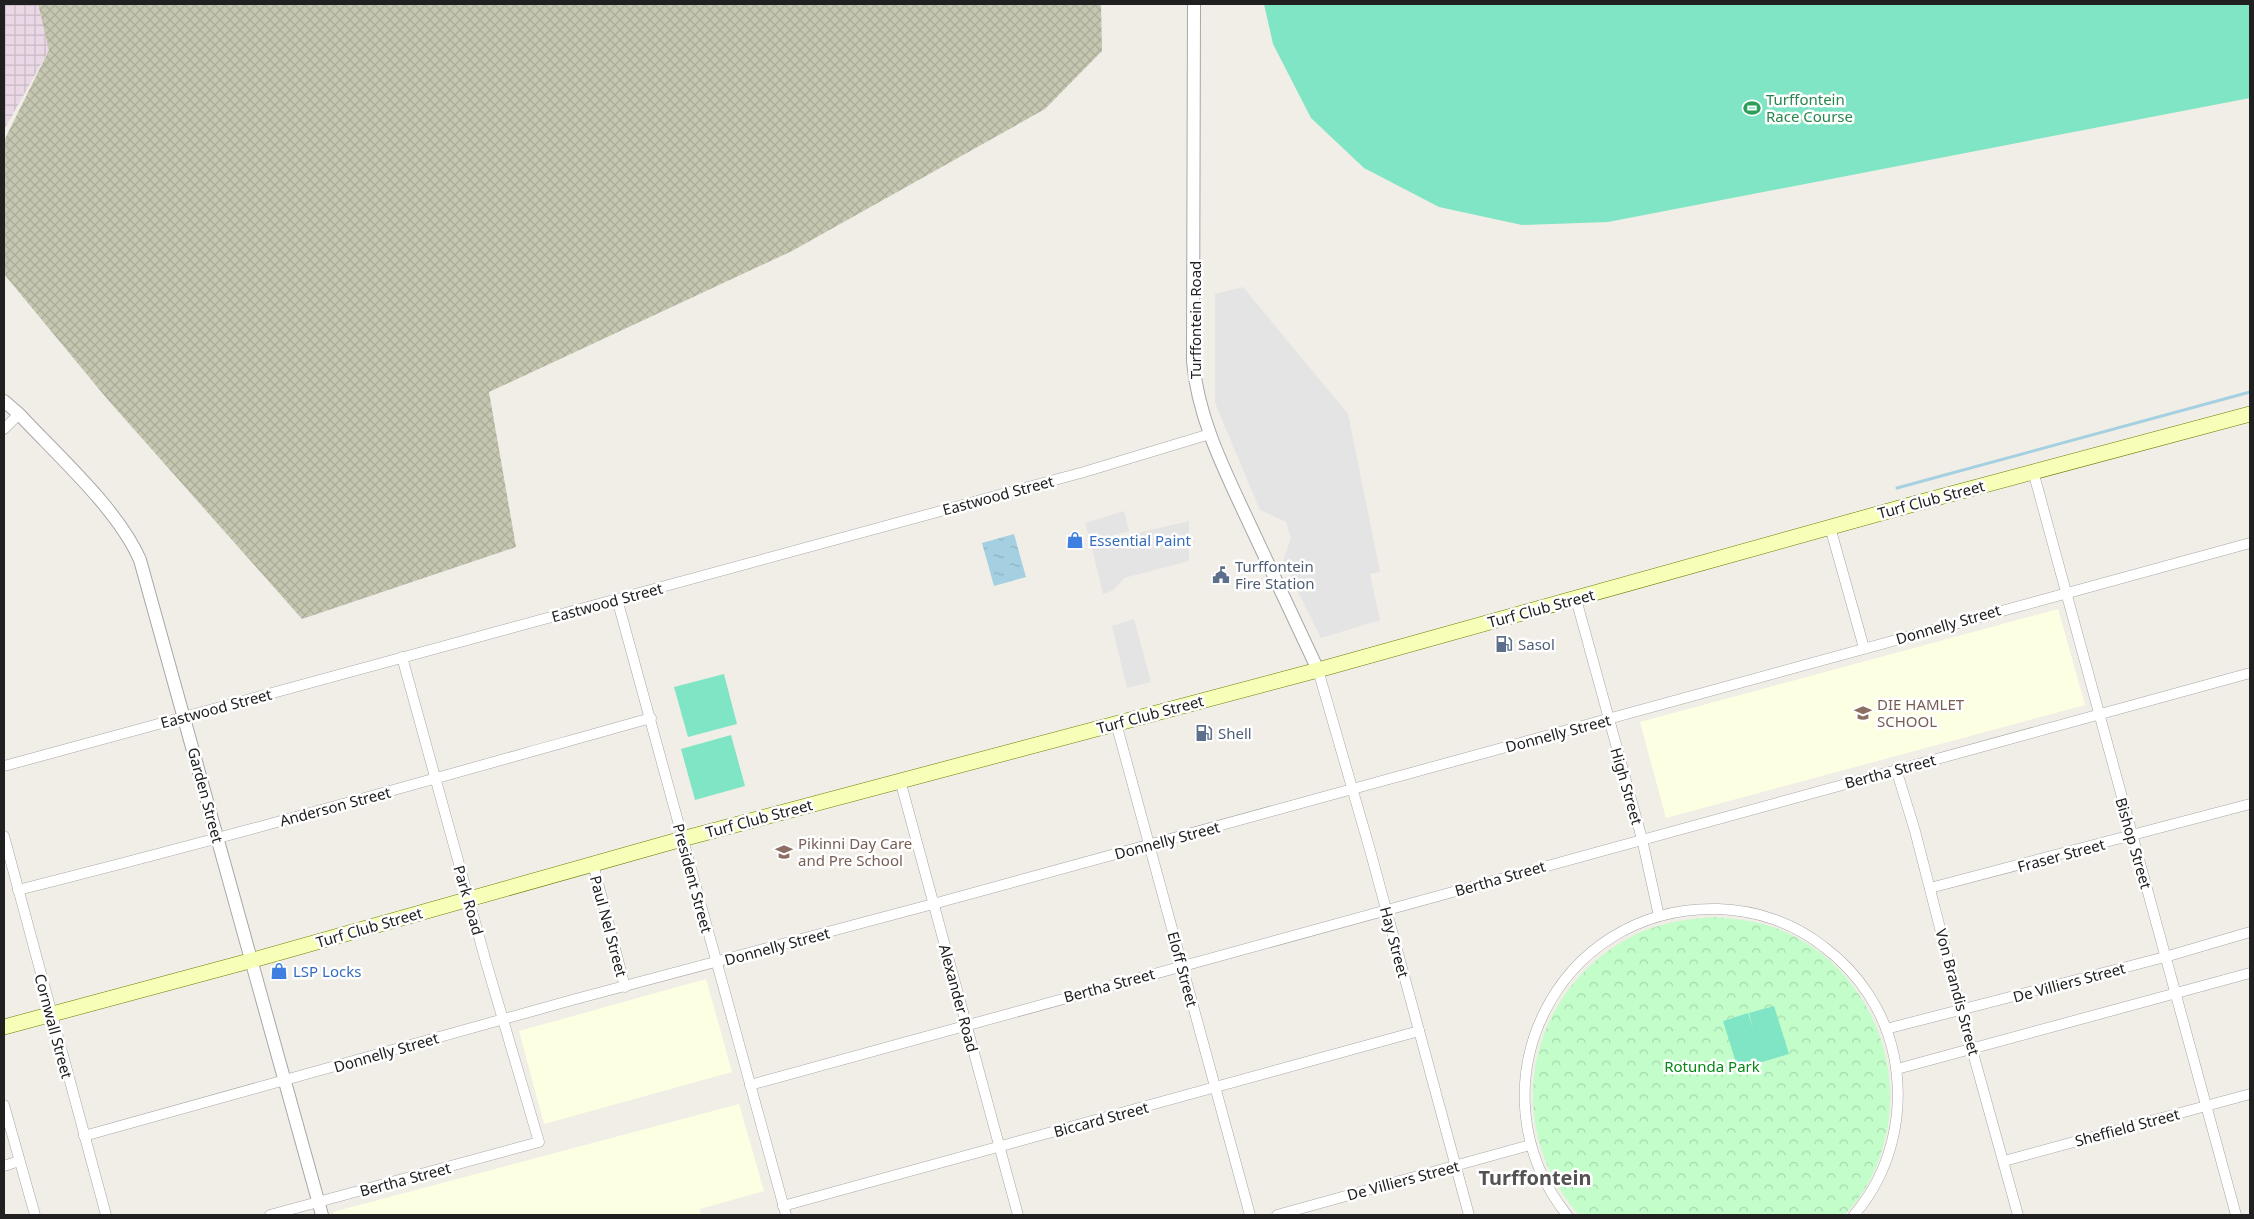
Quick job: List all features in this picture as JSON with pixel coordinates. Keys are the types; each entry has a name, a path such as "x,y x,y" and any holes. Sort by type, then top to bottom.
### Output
{"main road":[{"name":"Turf Club Street","path":"4,1027 253,960 682,838 1318,670 2033,471 2250,414"}],"street":[{"name":"Turffontein Road","path":"1194,4 1193,361 1196,393 1210,434 1318,670"},
{"name":"Garden Street","path":"4,401 19,414 109,510 134,547 150,592 322,1215"},
{"path":"4,429 19,414"},
{"name":"Eastwood Street","path":"4,766 1084,472 1210,434"},
{"name":"Bishop Street","path":"2033,471 2236,1215"},
{"path":"1830,527 1864,648"},
{"name":"Donnelly Street","path":"84,1136 2250,542"},
{"name":"President Street","path":"617,599 784,1210"},
{"name":"High Street","path":"1576,599 1642,839 1659,916"},
{"name":"Park Road","path":"402,657 539,1142"},
{"name":"Hay Street","path":"1318,670 1469,1215"},
{"name":"Bertha Street","path":"750,1085 966,1024 2250,673"},
{"name":"Anderson Street","path":"18,890 218,839 317,809 651,718"},
{"name":"Eloff Street","path":"1116,723 1250,1215"},
{"name":"Von Brandis Street","path":"1896,769 2018,1215"},
{"name":"Alexander Road","path":"900,780 1018,1215"},
{"name":"Fraser Street","path":"1930,888 2250,804"},
{"name":"Cornwall Street","path":"4,836 50,1014 106,1215"},
{"name":"Paul Nel Street","path":"593,864 625,987"},
{"path":"1566,1215 1545,1184 1530,1145 1523,1100 1525,1069 1532,1039 1551,998 1570,973 1592,952 1630,927 1659,916 1705,909 1728,909 1751,913 1795,928 1828,949 1850,970 1877,1008 1886,1029 1897,1069 1898,1108 1891,1145 1877,1181 1854,1215"},
{"name":"De Villiers Street","path":"1886,1029 2165,957 2250,932"},
{"path":"1897,1069 2250,973"},
{"name":"Biccard Street","path":"784,1210 999,1146 1419,1031"},
{"name":"Sheffield Street","path":"2004,1161 2250,1094"},
{"path":"4,1105 34,1215"},
{"name":"Bertha Street","path":"270,1215 539,1142"},
{"name":"De Villiers Street","path":"1276,1215 1530,1145"},
{"path":"4,1166 19,1161"}],"shaded area":[{"path":"4,4 38,4 49,50 4,130"},
{"path":"38,4 1101,4 1102,51 1045,109 792,251 489,392 516,547 302,619 108,400 4,274 4,141 49,50"},
{"path":"1243,287 1348,414 1380,572 1370,574 1380,620 1321,638 1283,561 1291,538 1286,522 1260,510 1215,403 1215,294"},
{"path":"1124,511 1129,531 1090,541 1085,523"},
{"path":"1189,521 1189,561 1124,578 1114,590 1103,594 1091,544"},
{"name":"DIE HAMLET SCHOOL","path":"2058,609 2085,705 1666,818 1640,722"},
{"path":"1134,619 1151,682 1127,688 1112,626"},
{"path":"706,979 732,1072 544,1124 519,1031"},
{"path":"739,1104 764,1191 700,1209 701,1215 334,1215 333,1212"}],"green space":[{"name":"Turffontein Race Course","path":"1264,4 2250,4 2250,98 1608,222 1522,225 1439,207 1364,168 1311,118 1273,44"},
{"path":"724,674 737,724 688,737 674,687"},
{"path":"731,735 745,786 695,800 681,749"},
{"name":"Rotunda Park","path":"1711,917 1739,919 1767,925 1796,937 1822,954 1844,975 1862,999 1876,1026 1885,1055 1890,1086 1887,1130 1880,1157 1869,1182 1844,1215 1579,1215 1555,1180 1540,1143 1533,1104 1536,1066 1546,1029 1565,994 1592,964 1627,939 1647,930 1668,924"},
{"path":"1774,1006 1789,1054 1738,1069 1723,1021 1748,1013 1753,1029 1749,1013"}],"water":[{"path":"1014,534 1026,577 994,586 982,543"}],"waterway":[{"path":"1897,488 2250,392"}],"place":[{"name":"Turffontein Race Course","path":"1752,108"},
{"name":"Essential Paint","path":"1075,540"},
{"name":"Turffontein Fire Station","path":"1221,575"},
{"name":"Sasol","path":"1504,644"},
{"name":"DIE HAMLET SCHOOL","path":"1863,713"},
{"name":"Shell","path":"1204,733"},
{"name":"Pikinni Day Care and Pre School","path":"784,852"},
{"name":"LSP Locks","path":"279,971"}],"district":[{"name":"Turffontein","path":"1535,1177"}]}
